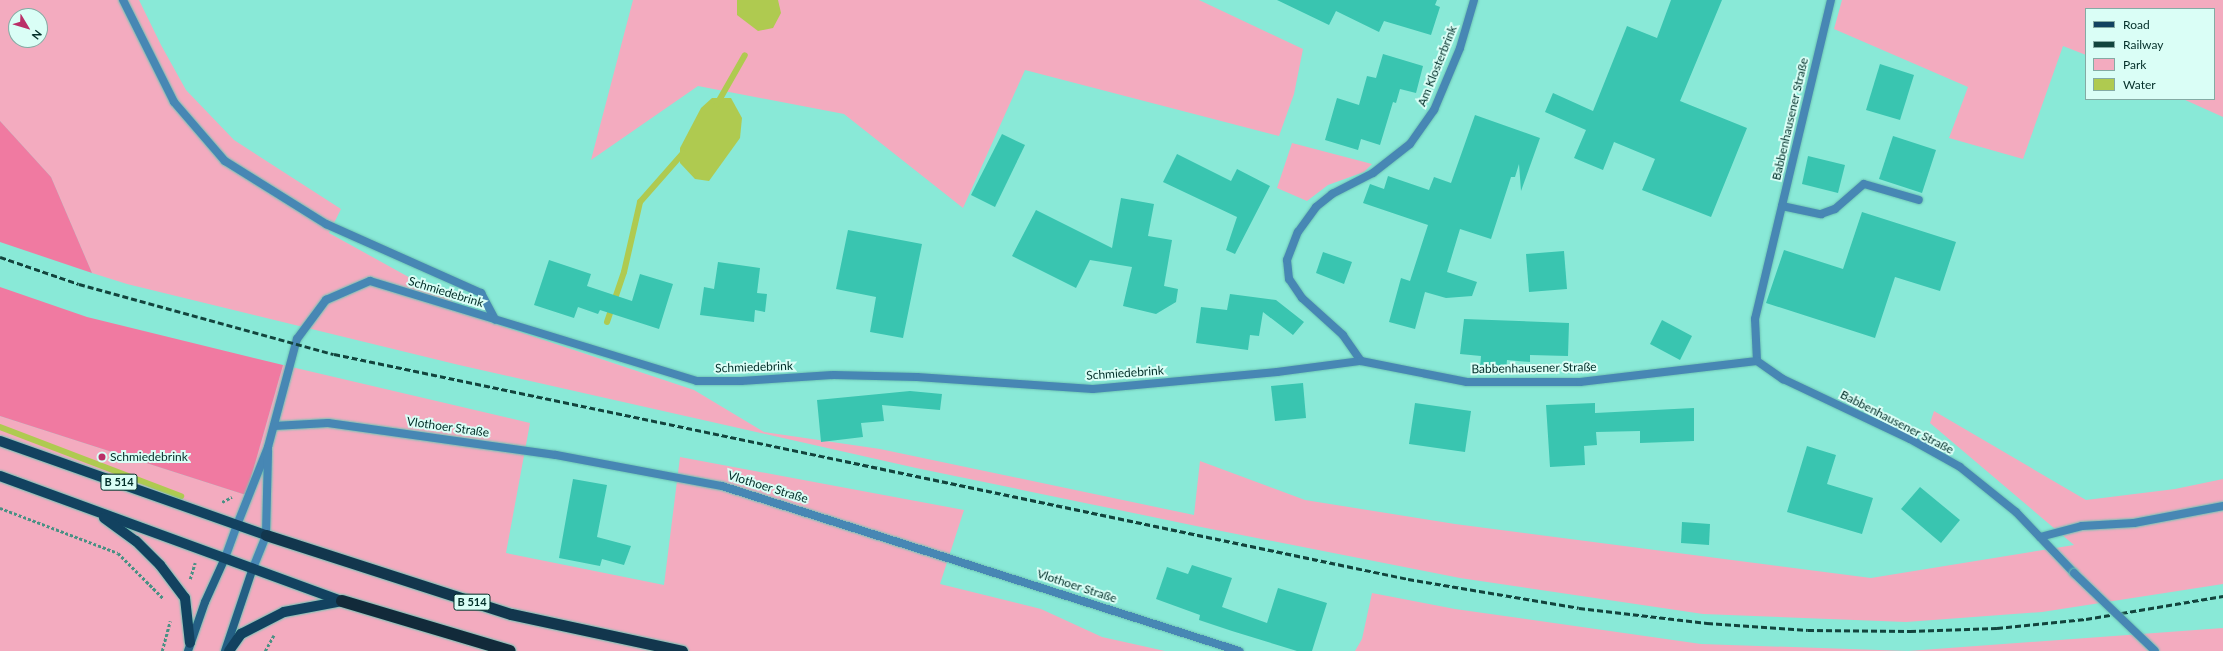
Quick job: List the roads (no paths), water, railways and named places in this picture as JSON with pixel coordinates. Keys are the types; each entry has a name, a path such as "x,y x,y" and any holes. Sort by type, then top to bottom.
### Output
{"highway":[{"name":"B 514","path":"266,535 511,614 682,651"},
{"path":"342,601 510,651"}],"main road":[{"name":"B 514","path":"0,441 266,535"},
{"path":"0,476 342,601"},
{"path":"96,512 136,541 160,565 185,598 189,647"},
{"path":"189,647 225,558"},
{"path":"225,651 253,568"},
{"path":"229,651 241,634 284,612 342,601"}],"street":[{"path":"123,0 174,102 225,161 326,224 481,293 495,319"},
{"name":"Am Klosterbrink","path":"1361,361 1343,335 1302,298 1289,279 1287,260 1298,232 1316,207 1332,194 1374,173 1410,144 1434,110 1460,48 1474,0"},
{"name":"Babbenhausener Straße","path":"1757,361 1755,319 1831,0"},
{"path":"1782,206 1821,214 1835,210 1864,184 1919,200"},
{"name":"Schmiedebrink","path":"237,525 268,447 296,339 326,300 370,281 697,381 742,381 834,375 917,377 1093,389 1277,372 1361,361"},
{"name":"Babbenhausener Straße","path":"1361,361 1467,382 1580,382 1757,361 1784,379 1910,439 1960,467 2016,512 2074,573 2155,651"},
{"name":"Vlothoer Straße","path":"274,426 328,423 556,455 722,486 1239,651"},
{"name":"Schmiedebrink","path":"266,535 268,447"},
{"path":"2040,537 2082,526 2134,523 2223,506"},
{"path":"225,558 237,525"},
{"path":"253,568 266,535"}],"water":[{"path":"737,0 778,0 781,13 773,28 758,31 737,15"},
{"path":"712,98 731,98 742,118 740,138 709,181 695,179 680,163 680,148 701,108"}],"waterway":[{"path":"717,104 745,55"},
{"path":"607,322 624,272 640,202 683,153"},
{"path":"0,427 181,496"}],"railway":[{"path":"0,257 79,284 334,354 1408,579 1579,608 1707,623 1808,630 1910,631 1997,628 2086,619 2223,596"}],"place":[{"name":"Schmiedebrink","path":"102,457"}]}
